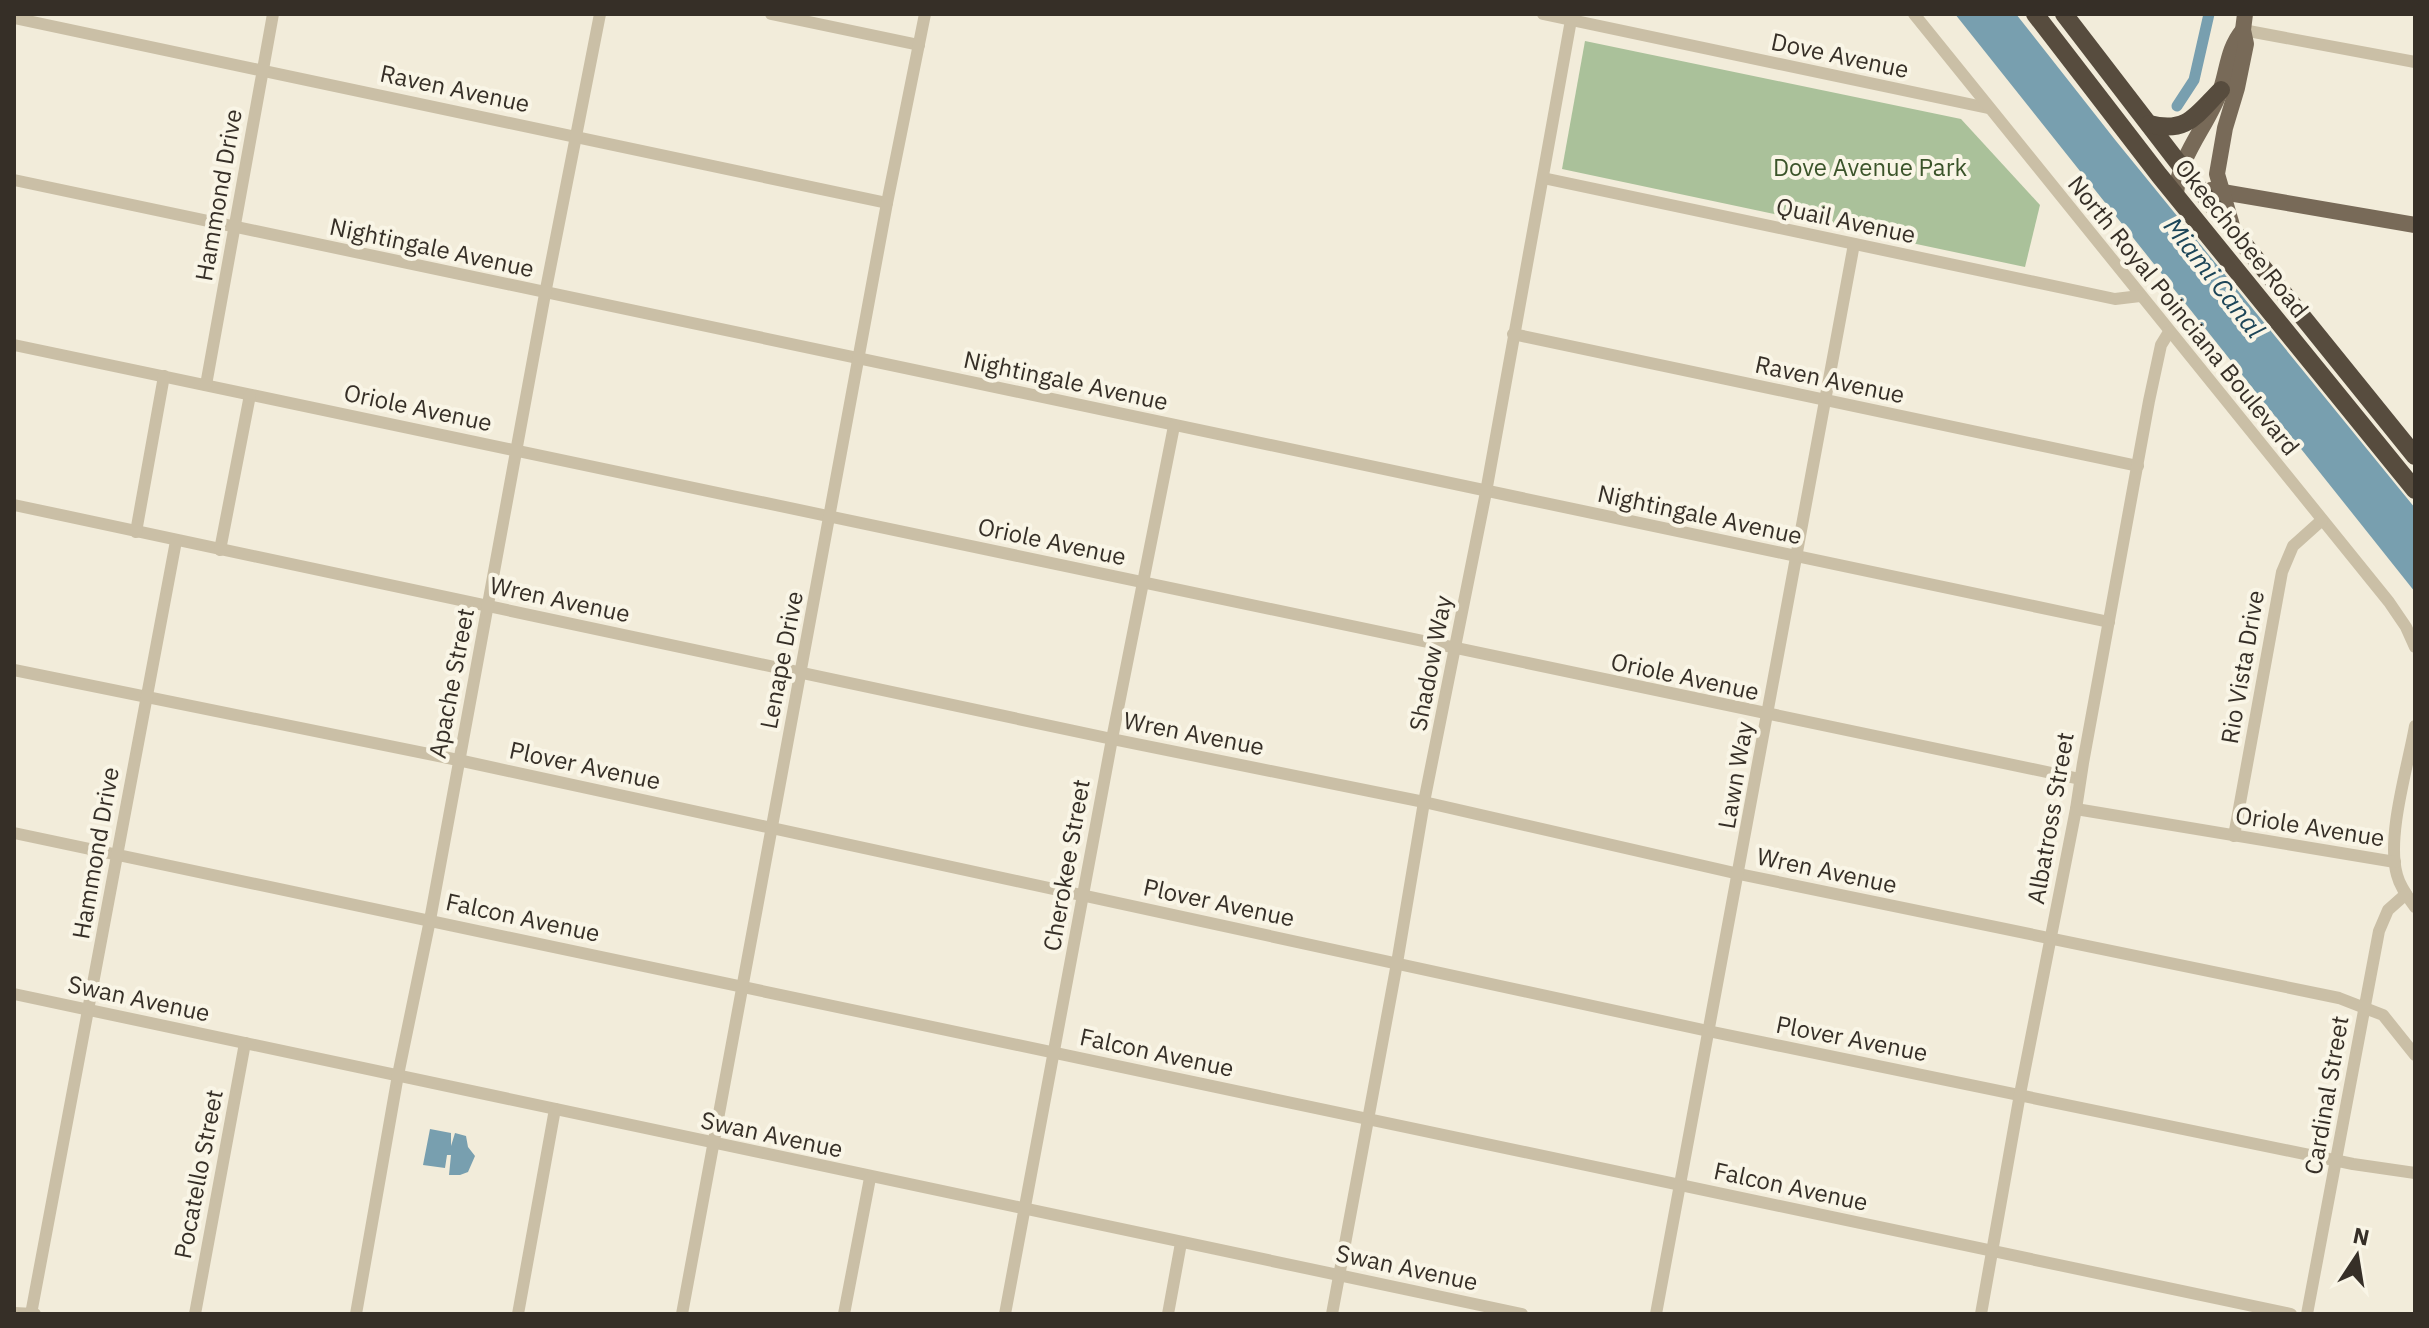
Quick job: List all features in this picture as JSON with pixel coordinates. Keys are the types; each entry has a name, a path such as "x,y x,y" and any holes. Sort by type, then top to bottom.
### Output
{"highway":[{"name":"Okeechobee Road","path":"2035,14 2159,175 2178,181"},
{"name":"Okeechobee Road","path":"2064,14 2149,124 2178,181 2415,490"},
{"path":"2149,124 2165,129 2184,125 2221,90"},
{"path":"2178,181 2199,188"},
{"name":"Okeechobee Road","path":"2199,188 2415,456"}],"main road":[{"path":"2178,181 2221,90 2232,43 2244,22"},
{"path":"2235,234 2221,192 2218,163 2246,44 2244,22"},
{"path":"2199,188 2415,225"}],"street":[{"name":"Hammond Drive","path":"206,385 273,14"},
{"name":"Apache Street","path":"356,1314 398,1075 430,920 545,294 600,14"},
{"path":"771,14 919,45"},
{"name":"Lenape Drive","path":"682,1314 887,203 925,14"},
{"name":"Dove Avenue","path":"1543,14 1988,108"},
{"name":"North Royal Poinciana Boulevard","path":"1914,14 2395,610 2415,647"},
{"name":"Raven Avenue","path":"14,18 887,203"},
{"name":"Shadow Way","path":"1332,1314 1424,802 1486,492 1571,20"},
{"path":"2244,22 2415,62"},
{"name":"Quail Avenue","path":"1543,178 2115,299 2140,296"},
{"name":"Nightingale Avenue","path":"14,180 2109,622"},
{"name":"Lawn Way","path":"1656,1314 1854,244"},
{"name":"Albatross Street","path":"1981,1314 2159,352 2169,332"},
{"name":"Raven Avenue","path":"1513,334 2138,466"},
{"name":"Oriole Avenue","path":"14,345 830,515 1455,651 2080,779"},
{"path":"136,532 164,376"},
{"path":"220,550 250,395"},
{"name":"Cherokee Street","path":"1005,1314 1174,426"},
{"name":"Wren Avenue","path":"14,505 1112,739 1424,802 1739,874 2050,940 2339,998 2383,1015 2415,1055"},
{"name":"Rio Vista Drive","path":"2234,836 2282,572 2293,546 2322,520"},
{"name":"Hammond Drive","path":"32,1314 176,541"},
{"name":"Plover Avenue","path":"14,670 458,760 1708,1031 2337,1161 2415,1173"},
{"path":"2415,726 2395,834 2397,876 2415,907"},
{"name":"Oriole Avenue","path":"2076,809 2395,862"},
{"name":"Falcon Avenue","path":"14,833 2291,1314"},
{"name":"Cardinal Street","path":"2307,1314 2382,920 2406,894"},
{"name":"Swan Avenue","path":"14,994 870,1178 1340,1274 1496,1311 1522,1314"},
{"name":"Pocatello Street","path":"195,1314 245,1043"},
{"path":"518,1314 555,1109"},
{"path":"844,1314 870,1178"},
{"path":"1168,1314 1181,1243"},
{"path":"14,1313 32,1314"}],"green space":[{"name":"Dove Avenue Park","path":"1585,41 1961,119 2040,205 2025,267 1562,169"}],"water":[{"name":"Miami Canal","path":"1955,14 2016,14 2415,508 2415,592"},
{"path":"430,1129 451,1133 451,1146 455,1133 466,1136 468,1147 475,1156 468,1172 449,1175 451,1155 447,1155 445,1168 423,1165"}],"waterway":[{"path":"2177,106 2194,80 2209,14"}]}
